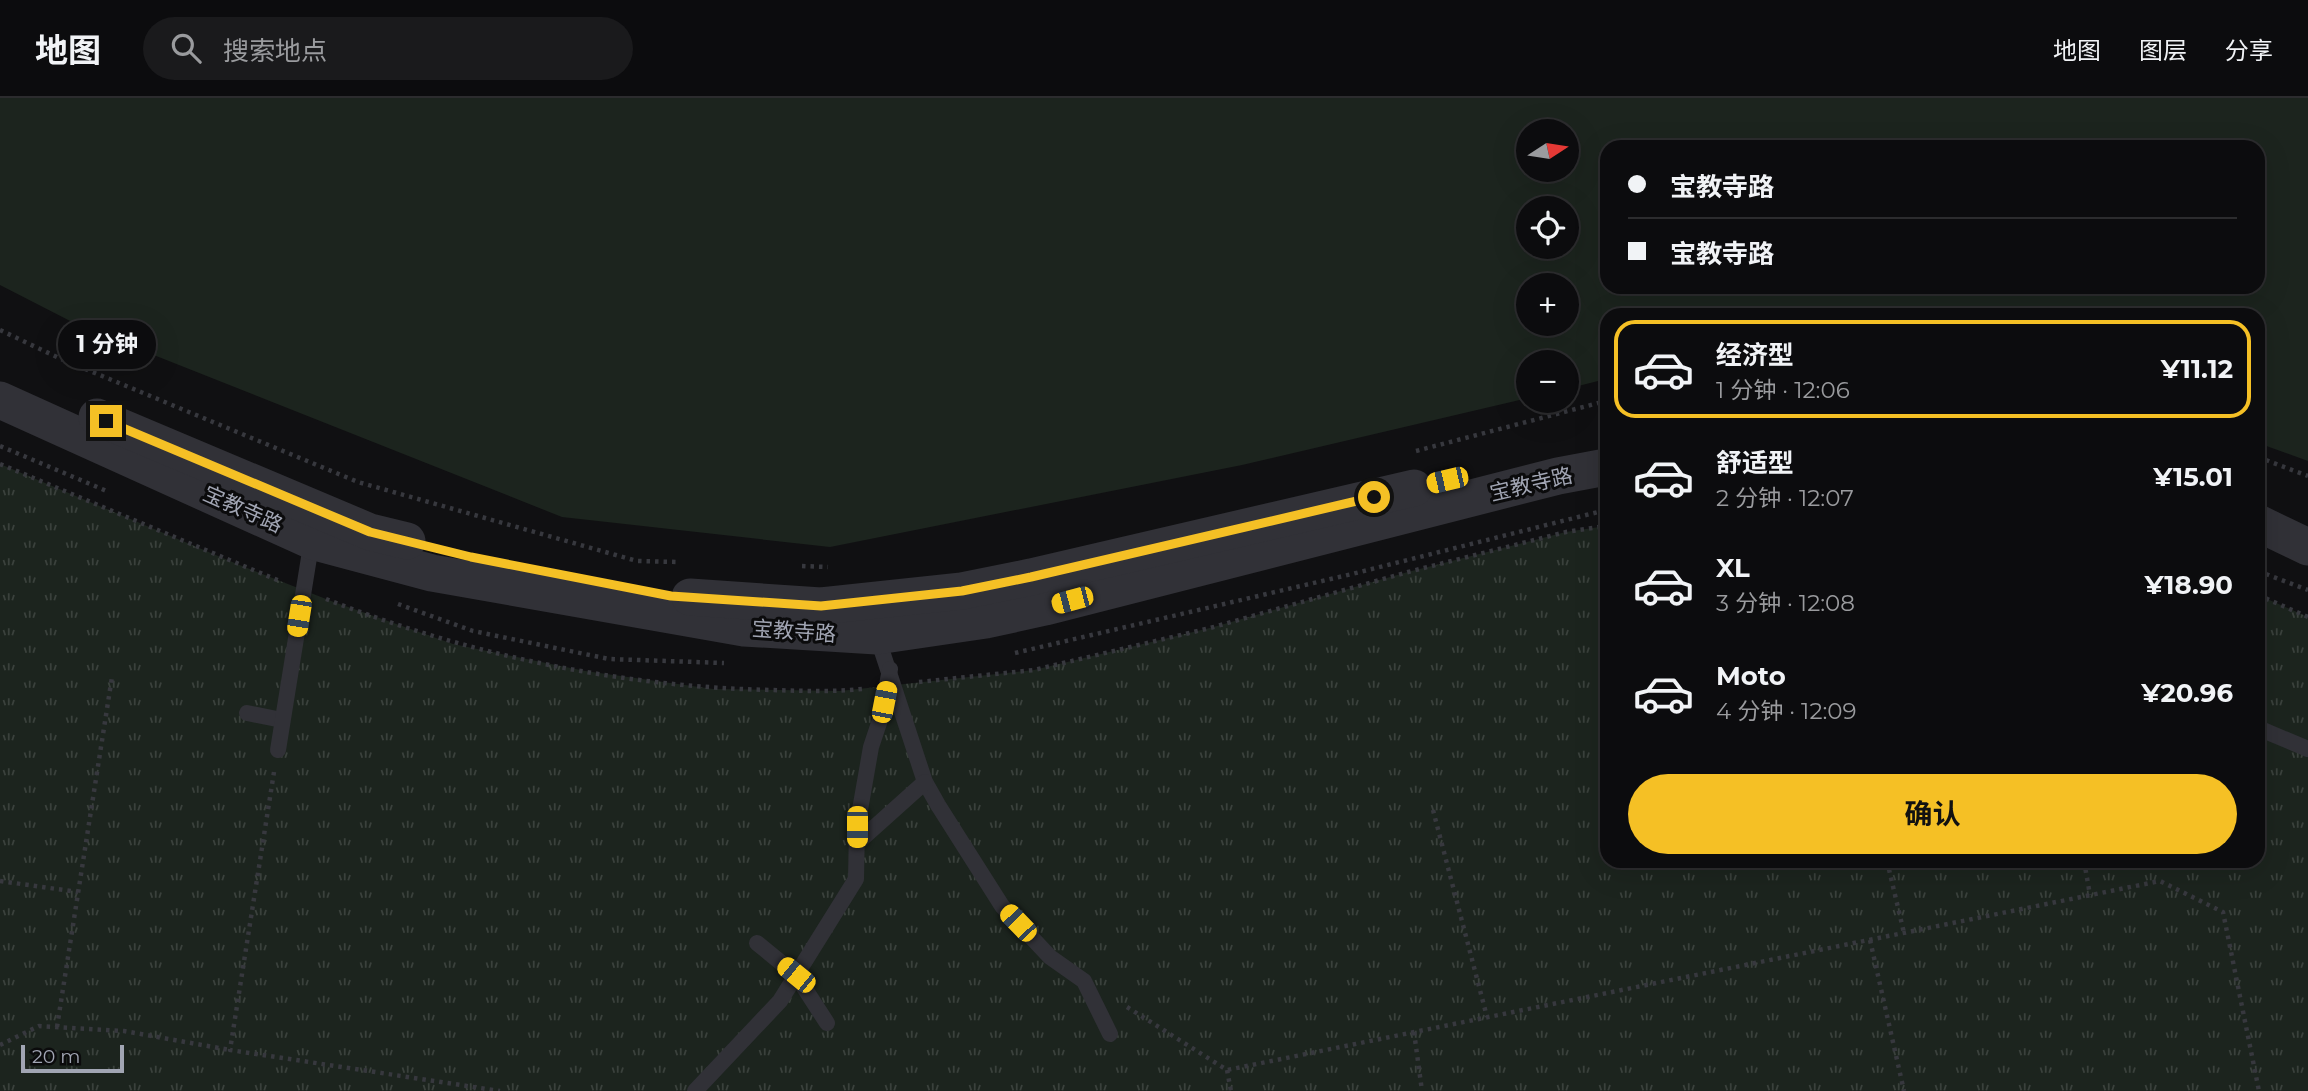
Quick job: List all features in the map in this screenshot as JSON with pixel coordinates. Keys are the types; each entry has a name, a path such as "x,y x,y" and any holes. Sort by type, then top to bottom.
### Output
{"street":[{"name":"宝教寺路","path":"0,377 315,525 370,532 458,554 671,596 821,606 962,591 1031,577 1600,447"},
{"name":"宝教寺路","path":"0,400 432,573 884,653 986,620 1558,476 1600,468"},
{"path":"2265,502 2308,521"},
{"path":"2265,526 2308,547"}],"lane":[{"path":"278,750 315,525"},
{"path":"884,653 925,782 1002,906 1049,957 1084,981 1110,1034"},
{"path":"695,1091 780,1001 856,879 857,827 871,747 881,718 884,653"},
{"path":"247,713 282,720"},
{"path":"2265,731 2308,749"},
{"path":"857,843 925,782"},
{"path":"757,943 796,975 827,1023"}],"path":[{"path":"0,330 61,359 358,482 636,561 678,562"},
{"path":"1406,453 1600,403"},
{"path":"2265,460 2308,476"},
{"path":"789,565 831,567"},
{"path":"2265,574 2308,590"},
{"path":"2265,598 2308,617"},
{"path":"57,1027 112,677"},
{"path":"230,1050 278,750"},
{"path":"1433,810 1487,1017"},
{"path":"1889,868 1904,933"},
{"path":"2085,868 2090,895"},
{"path":"0,881 78,892"},
{"path":"1084,981 1227,1070 2160,881 2223,912 2259,1091"},
{"path":"1870,940 1904,1091"},
{"path":"0,1045 39,1026 124,1031 500,1091"},
{"path":"1414,1032 1422,1091"},
{"path":"1227,1070 1231,1091"}],"green space":[{"path":"0,98 2308,98 2308,461 2265,446 2265,308 1600,308 1600,380 1579,386 1579,350 1516,350 1516,401 1242,465 830,547 562,517 78,325 0,285"},
{"path":"0,464 237,564 453,644 585,671 713,689 840,691 1034,670 1210,628 1408,572 1566,532 1600,527 1600,868 2265,868 2265,598 2308,617 2308,1091 0,1091"}],"route":[{"path":"106,421 370,532 471,557 671,596 821,606 962,591 1374,497"}]}
